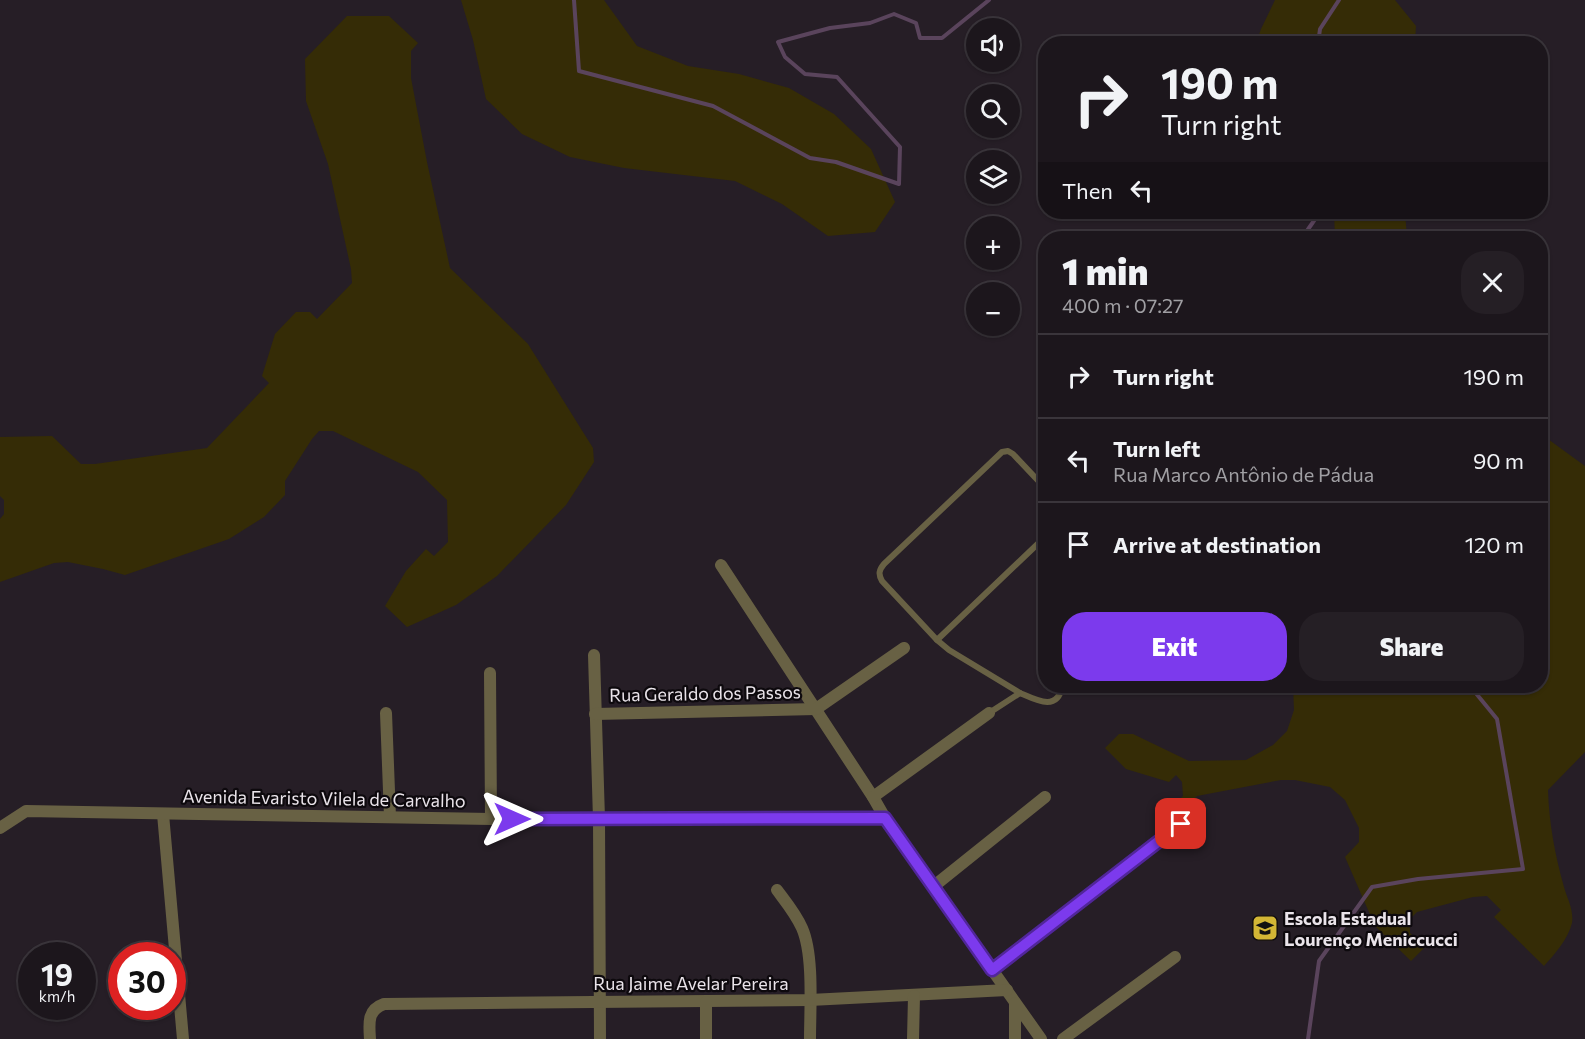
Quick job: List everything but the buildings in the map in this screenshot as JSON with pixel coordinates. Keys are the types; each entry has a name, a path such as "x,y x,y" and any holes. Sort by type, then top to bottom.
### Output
{"street":[{"path":"721,565 885,818 1041,1039"},
{"name":"Rua Geraldo dos Passos","path":"595,714 816,709 904,648"},
{"path":"594,655 599,819 600,1039"},
{"path":"490,673 491,819"},
{"path":"386,712 390,817"},
{"path":"873,797 990,713"},
{"path":"934,886 1045,797"},
{"path":"992,970 1200,810"},
{"name":"Avenida Evaristo Vilela de Carvalho","path":"0,828 26,812 491,819 885,818"},
{"path":"163,814 183,1039"},
{"path":"777,890 795,914 803,930 808,950 810,1039"},
{"path":"1063,1039 1175,957"},
{"name":"Rua Jaime Avelar Pereira","path":"370,1039 370,1014 375,1007 384,1004 810,1000 1007,990"},
{"path":"914,996 914,1039"},
{"path":"706,1002 706,1039"},
{"path":"1015,1003 1015,1039"}],"lane":[{"path":"1038,480 1014,454 1008,451 1002,452 884,564 879,570 879,576 937,640 949,650 1020,693 1039,701 1055,700 1061,693"},
{"path":"937,640 1038,544"},
{"path":"990,713 1020,693"}],"shaded area":[{"path":"461,0 604,0 637,46 688,66 739,74 789,88 834,114 871,149 895,202 875,232 828,236 782,204 735,181 624,168 570,157 522,134 486,99 473,40"},
{"path":"1275,0 1395,0 1416,26 1415,36 1258,36"},
{"path":"347,16 389,16 418,43 411,51 411,78 450,268 528,344 593,448 594,462 566,505 497,576 456,605 407,627 385,606 406,571 426,549 434,556 448,542 447,500 418,472 333,431 319,431 285,481 285,495 264,517 229,539 125,575 68,562 54,563 0,582 0,519 4,514 4,500 0,496 0,437 52,436 81,464 207,448 269,383 262,376 275,334 296,312 310,312 317,319 352,283 328,164 306,101 305,59"},
{"path":"1334,219 1406,219 1406,231 1335,231"},
{"path":"1548,439 1585,466 1585,752 1548,790 1553,839 1571,909 1572,923 1557,951 1544,966 1494,917 1501,910 1487,896 1473,897 1417,912 1410,919 1410,933 1425,947 1411,961 1375,926 1345,857 1359,842 1359,828 1345,800 1330,787 1295,780 1281,780 1197,796 1169,824 1162,817 1183,796 1182,782 1176,775 1169,782 1126,769 1105,748 1119,734 1133,734 1189,761 1246,760 1273,745 1287,731 1294,710 1293,693 1548,693"}],"waterway":[{"path":"574,0 579,71 713,106 810,158 836,162 899,184 900,147 837,77 805,74 785,57 778,42 830,28 870,23 894,14 916,23 920,38 942,38 989,0"},
{"path":"1319,36 1320,29 1339,0"},
{"path":"1307,231 1315,219"},
{"path":"1308,1039 1319,961 1372,887 1418,879 1523,869 1497,719 1476,693"}],"place":[{"name":"Escola Estadual Lourenço Meniccucci","path":"1265,928"}],"route":[{"path":"512,819 885,818 992,970 1181,824"}]}
